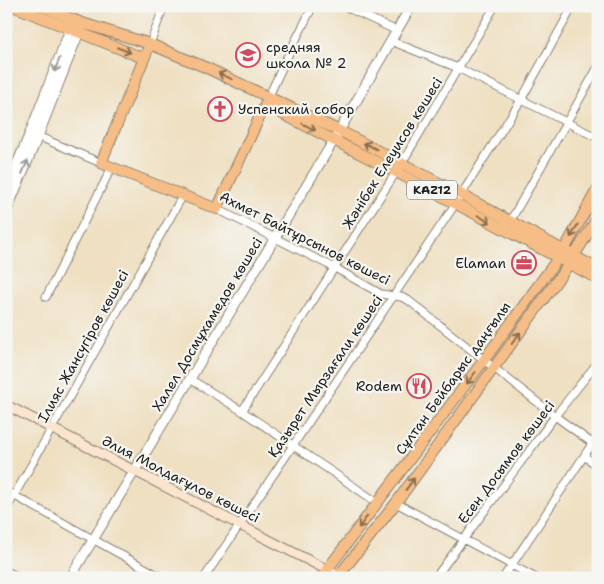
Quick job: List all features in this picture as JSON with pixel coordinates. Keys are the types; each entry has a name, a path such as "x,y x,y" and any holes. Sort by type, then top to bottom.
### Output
{"main road":[{"name":"KAZ12","path":"14,6 76,26 150,44 207,68 334,140 399,167"},
{"name":"KAZ12","path":"41,6 76,26 143,58"},
{"path":"101,163 150,44"},
{"name":"KAZ12","path":"267,101 340,131 399,167 459,199 510,221 572,260 598,280"},
{"path":"218,209 267,101"},
{"name":"Ахмет Байтұрсынов көшесі","path":"101,163 218,209"},
{"name":"Сұлтан Бейбарыс даңғылы","path":"324,574 561,254 598,188"},
{"name":"KAZ12","path":"459,199 504,230 561,254"},
{"name":"Сұлтан Бейбарыс даңғылы","path":"340,577 572,260 598,217"},
{"name":"KAZ12","path":"572,260 598,269"},
{"name":"Әлия Молдағұлов көшесі","path":"6,405 240,524 324,574 340,577"},
{"path":"433,429 438,435 444,437"}],"street":[{"path":"150,44 164,6"},
{"path":"267,101 313,6"},
{"path":"344,6 397,31"},
{"name":"Халел Досмұхамедов көшесі","path":"70,578 340,131 412,6"},
{"name":"Жәнібек Елеуисов көшесі","path":"242,412 399,167 495,6"},
{"name":"Қазырет Мырзағали көшесі","path":"204,578 459,199 521,100 573,6"},
{"path":"6,212 76,26"},
{"path":"391,40 458,68 598,138"},
{"path":"504,230 598,67"},
{"path":"6,190 34,135"},
{"name":"Ахмет Байтұрсынов көшесі","path":"34,135 101,163"},
{"path":"46,297 112,167"},
{"name":"Ілияс Жансүгіров көшесі","path":"6,510 182,195"},
{"name":"Ахмет Байтұрсынов көшесі","path":"218,209 335,268 381,294 401,296 408,300 592,443"},
{"name":"Есен Досымов көшесі","path":"435,578 555,416 598,362"},
{"path":"190,379 378,503"},
{"path":"503,578 598,435"},
{"path":"584,456 598,466"},
{"path":"6,491 163,578"},
{"path":"396,503 536,578"},
{"path":"6,572 18,578"}],"place":[{"name":"cредняя школа № 2","path":"248,55"},
{"name":"Успенский собор","path":"220,109"},
{"name":"Elaman","path":"524,263"},
{"name":"Rodem","path":"419,386"}]}
